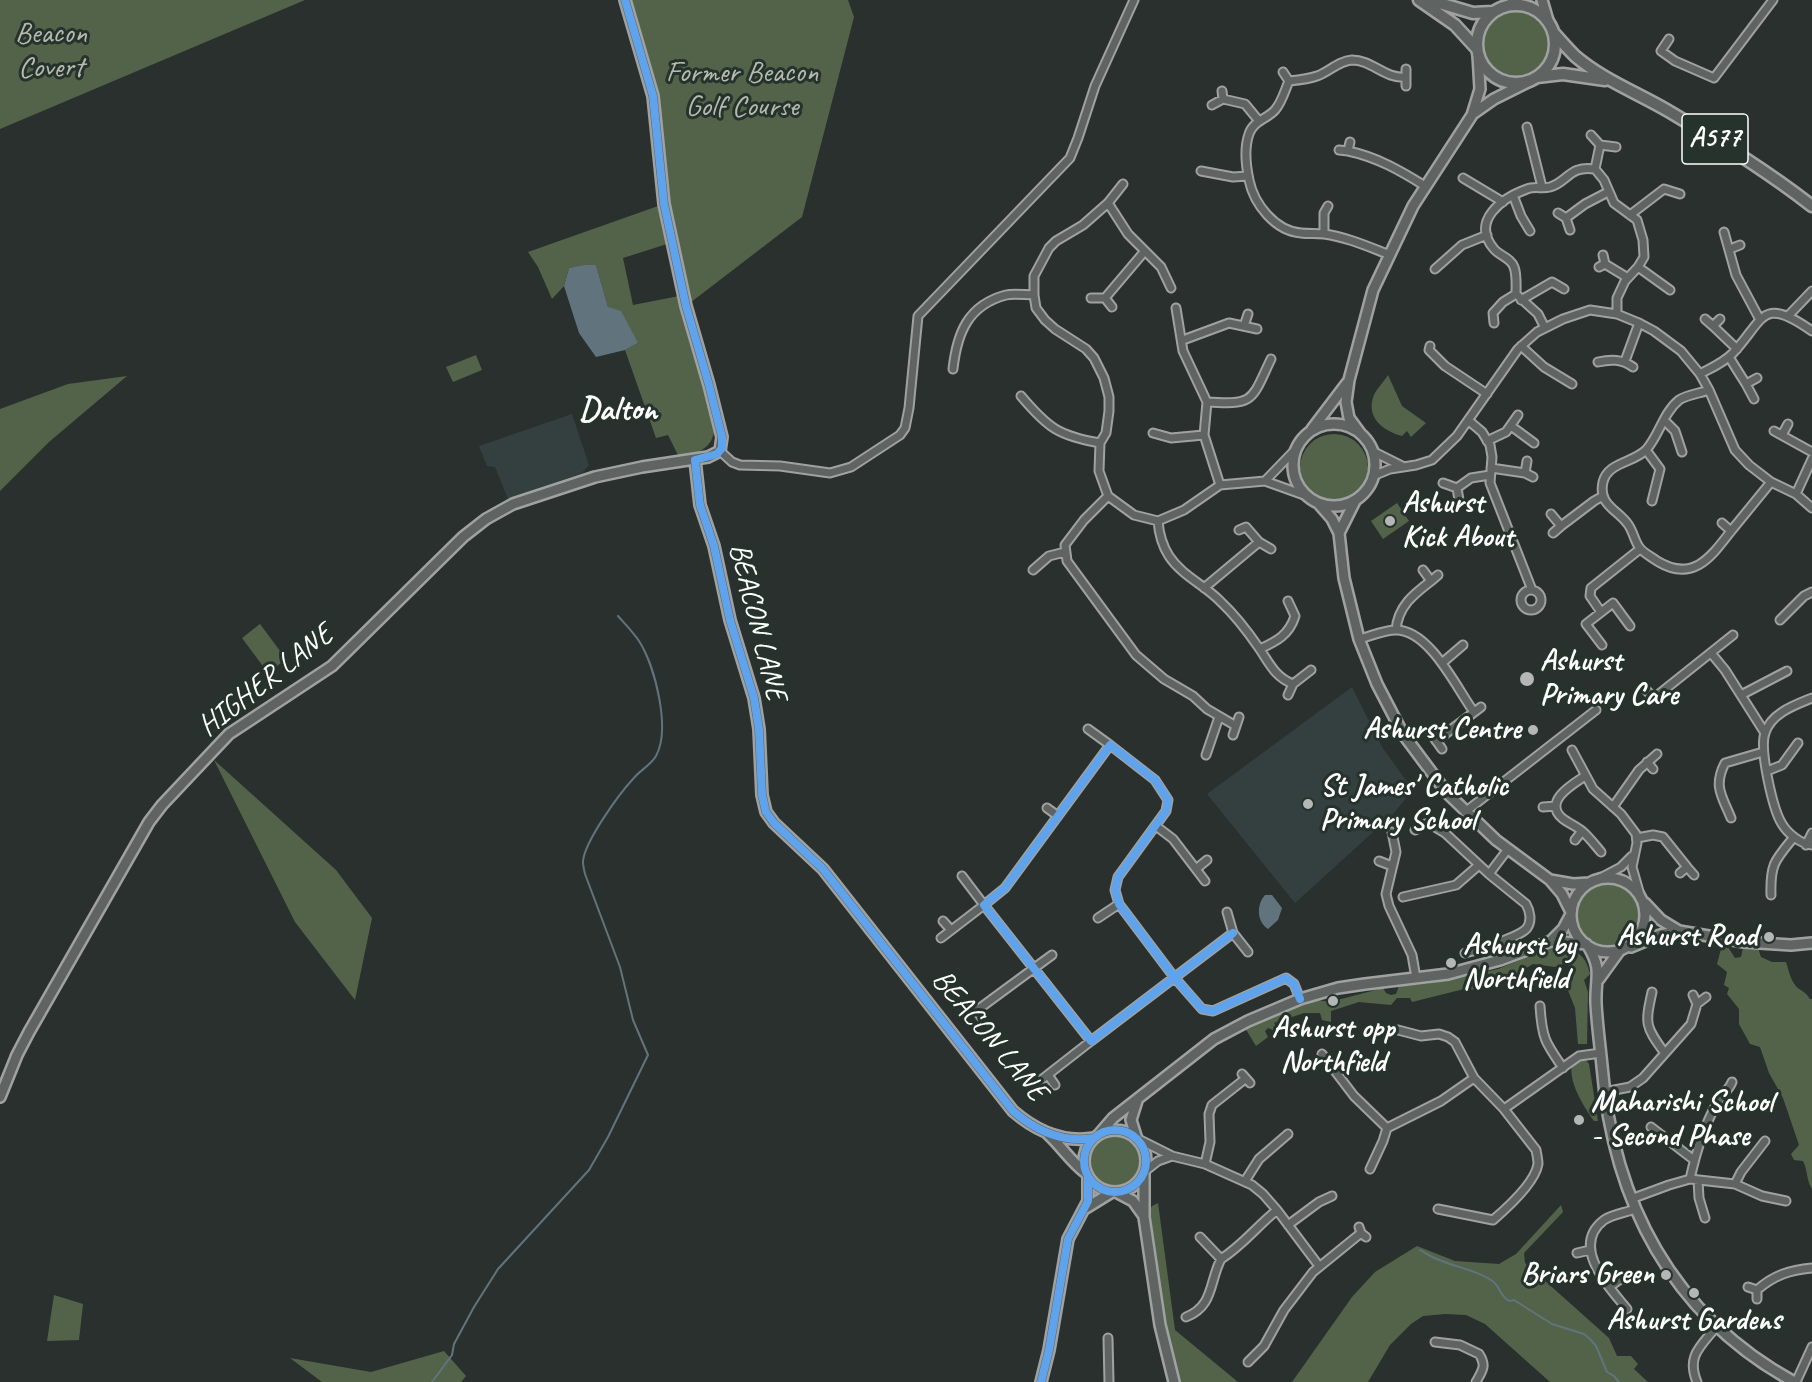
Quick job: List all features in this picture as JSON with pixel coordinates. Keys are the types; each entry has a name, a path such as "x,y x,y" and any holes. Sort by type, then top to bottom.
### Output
{"main road":[{"name":"A577","path":"1419,0 1455,25 1478,52 1490,73 1499,79 1509,83 1563,74 1611,81"},
{"path":"1429,0 1473,13 1493,12 1508,6"},
{"name":"A577","path":"1508,6 1521,5 1533,9 1544,17 1574,55 1611,81 1659,105 1722,143 1812,206"},
{"path":"1478,52 1480,28 1493,12"},
{"path":"1533,79 1546,69 1553,57 1555,45 1551,28"}],"street":[{"path":"625,0 653,96 664,204 686,306 722,437 720,451 695,460"},
{"path":"720,451 732,462 740,465 780,466 830,473 851,467 900,435 905,428 909,408 918,316 1070,158 1095,86 1134,0"},
{"path":"1508,6 1518,0"},
{"path":"1542,0 1551,28"},
{"path":"1669,39 1661,51 1675,62 1713,78 1773,0"},
{"path":"1339,538 1356,500 1370,485 1375,464 1372,451 1349,418 1346,402 1349,380 1373,290 1425,186 1472,115 1480,88 1478,52"},
{"path":"1289,81 1315,77 1352,60 1368,64 1389,76 1405,77"},
{"path":"1406,69 1406,86"},
{"path":"1283,72 1289,81"},
{"path":"1472,115 1494,99 1533,79"},
{"path":"1289,81 1277,108 1258,121 1251,129 1247,141 1248,176 1251,190 1264,212 1278,225 1298,233 1324,234 1365,245 1390,255"},
{"path":"1222,91 1223,99"},
{"path":"1212,105 1223,99 1245,104 1258,121"},
{"path":"1527,127 1542,187"},
{"path":"1591,135 1600,145 1616,147"},
{"path":"1348,151 1350,142"},
{"path":"1595,169 1600,145"},
{"path":"1339,150 1365,155 1387,163 1425,186"},
{"path":"1545,328 1538,314 1519,297 1514,266 1509,259 1496,251 1487,235 1486,221 1494,209 1513,195 1530,188 1550,187 1575,170 1585,168 1595,169 1604,180 1614,203 1637,220 1643,240 1644,257 1628,278 1617,298 1617,314"},
{"path":"1201,171 1233,177 1248,176"},
{"path":"1463,178 1503,202"},
{"path":"1123,184 1107,203 1083,225 1048,248 1034,276 1036,308 1045,320 1086,349 1094,358 1104,378 1109,397 1109,411 1106,433 1101,443 1099,471 1108,496 1134,515 1158,521 1184,510 1220,484 1265,481 1304,495 1318,503 1332,519 1339,538 1350,607 1359,639 1377,684 1396,722 1447,793 1465,812 1508,849 1550,880 1562,894 1571,913 1578,937 1587,945 1599,951 1610,952 1679,931"},
{"path":"1630,215 1664,189 1680,194"},
{"path":"1566,218 1585,204 1608,192"},
{"path":"1513,195 1530,231"},
{"path":"1107,203 1128,234 1161,267 1171,288"},
{"path":"1324,234 1324,213 1328,206"},
{"path":"1558,213 1566,218 1570,230"},
{"path":"1724,232 1736,275 1759,318"},
{"path":"1435,268 1462,245 1487,235"},
{"path":"1730,249 1740,245"},
{"path":"1090,298 1105,298 1144,252"},
{"path":"1603,255 1602,266 1628,278"},
{"path":"1638,267 1670,290"},
{"path":"1661,283 1667,275"},
{"path":"1494,323 1493,313 1508,297 1519,297 1551,282 1564,289"},
{"path":"1788,316 1812,291"},
{"path":"953,369 956,345 963,326 976,311 1008,294 1034,295"},
{"path":"1105,298 1112,307"},
{"path":"1176,308 1183,351 1207,402 1204,435 1220,484"},
{"path":"1484,310 1493,313"},
{"path":"1373,476 1402,466 1432,460 1457,436 1521,346 1537,332 1563,319 1590,310 1617,314 1639,323 1681,351 1700,374 1709,390 1735,450 1749,465 1771,482 1796,494 1812,508"},
{"path":"1244,326 1248,314"},
{"path":"1700,374 1729,357 1759,318 1781,314 1812,331"},
{"path":"1705,319 1737,349"},
{"path":"1713,326 1720,319"},
{"path":"1182,340 1229,323 1257,329"},
{"path":"1625,361 1639,323"},
{"path":"1430,346 1429,350 1438,360 1487,394"},
{"path":"1521,346 1544,367 1572,384"},
{"path":"1729,357 1754,399"},
{"path":"1207,402 1235,404 1247,400 1253,394 1271,359"},
{"path":"1598,362 1609,359 1625,361 1633,367"},
{"path":"1746,384 1757,378"},
{"path":"1265,481 1311,431 1349,380"},
{"path":"1709,390 1679,400 1646,450 1610,470 1603,483 1603,496 1608,506 1627,523 1640,549 1665,566 1678,570 1688,569 1704,562 1771,482"},
{"path":"1021,396 1041,419 1059,432 1074,439 1101,443"},
{"path":"1487,441 1506,432 1518,415"},
{"path":"1468,420 1482,432 1487,441 1492,457 1490,483 1532,590"},
{"path":"1664,420 1675,431 1682,452"},
{"path":"1311,431 1323,425 1336,424 1360,433"},
{"path":"1782,435 1788,424"},
{"path":"1511,426 1534,443"},
{"path":"1774,431 1812,452"},
{"path":"1153,432 1171,438 1204,435"},
{"path":"1295,450 1293,472 1304,495"},
{"path":"1646,450 1660,469 1652,501"},
{"path":"1372,451 1402,466"},
{"path":"1796,494 1812,459"},
{"name":"HIGHER LANE","path":"0,1097 29,1032 149,822 223,739 332,666 463,537 505,508 595,477 642,467 695,460"},
{"name":"BEACON LANE","path":"695,460 700,505 714,546 730,620 754,698 759,729 762,795 766,812 774,823 824,868 1013,1112 1025,1121 1068,1140 1097,1136"},
{"path":"1525,473 1527,461"},
{"path":"1456,488 1471,478 1491,472 1525,473 1533,477"},
{"path":"1443,483 1456,488"},
{"path":"1456,488 1459,500"},
{"path":"1108,496 1075,530 1065,545 1066,561 1136,655 1164,679 1236,726"},
{"path":"1553,533 1603,496"},
{"path":"1318,503 1338,506 1356,500"},
{"path":"1551,514 1561,526"},
{"path":"1158,521 1160,536 1168,555 1179,570 1221,601 1260,649 1270,668 1282,680 1293,684"},
{"path":"1722,524 1731,531"},
{"path":"1239,530 1246,527 1259,542 1271,549"},
{"path":"1204,588 1259,542"},
{"path":"1601,612 1590,596 1591,588 1640,549"},
{"path":"1033,570 1048,556 1065,552"},
{"path":"1423,570 1431,581"},
{"path":"1396,630 1408,599 1438,575"},
{"path":"1780,620 1812,592"},
{"path":"1260,649 1278,641 1291,628 1295,616 1288,601"},
{"path":"1602,645 1586,624 1613,603 1630,626"},
{"path":"1359,639 1396,630 1422,640 1442,663 1474,712"},
{"path":"1645,689 1654,698 1733,635"},
{"path":"1442,663 1463,645"},
{"path":"1711,653 1725,670 1765,733"},
{"path":"1288,695 1293,684 1311,670"},
{"path":"1741,695 1787,671"},
{"path":"1812,698 1790,707 1774,719 1765,733 1762,752 1782,824 1794,837 1809,845 1812,833"},
{"path":"1436,741 1481,707"},
{"path":"1465,812 1596,710"},
{"path":"1206,755 1219,717"},
{"path":"1233,735 1239,717"},
{"path":"1088,729 1149,774 1163,789 1168,800 1168,806 1156,826 1118,877 1115,890 1119,904 1174,977 1198,1006 1205,1011 1213,1011 1286,978 1294,984 1300,999"},
{"path":"1430,732 1442,749"},
{"path":"1767,771 1782,765 1798,743"},
{"path":"941,938 1005,888 1110,745"},
{"path":"1572,750 1593,789 1630,825 1637,838 1632,867 1645,910 1645,922 1641,933 1633,943 1622,949 1599,979"},
{"path":"1731,818 1719,787 1719,776 1725,764 1762,752"},
{"path":"1613,807 1647,762 1657,754"},
{"path":"1647,762 1653,769"},
{"path":"1585,776 1562,792 1556,806 1560,817 1582,831 1601,852"},
{"path":"1543,807 1556,806"},
{"path":"1047,808 1058,816"},
{"path":"1415,830 1425,824 1439,829 1526,904 1529,910 1529,926 1525,930 1495,944 1465,953"},
{"path":"1156,826 1168,834 1205,881"},
{"path":"1575,840 1582,831"},
{"path":"1392,832 1396,847 1387,888 1387,899 1412,955 1416,978"},
{"path":"1637,838 1658,835 1663,837 1694,875"},
{"path":"1771,895 1770,872 1778,856 1794,837"},
{"path":"1489,874 1508,849"},
{"path":"1551,941 1563,928 1580,890 1621,867 1633,854"},
{"path":"1196,869 1207,860"},
{"path":"1379,861 1392,866"},
{"path":"1403,897 1456,885 1479,865"},
{"path":"1680,873 1688,867"},
{"path":"962,876 1091,1041"},
{"path":"1600,878 1623,880 1632,886 1661,920 1679,931 1744,942 1791,945 1812,943"},
{"path":"1550,880 1573,884 1589,883"},
{"path":"1098,918 1119,904"},
{"path":"1227,912 1233,933 1248,952"},
{"path":"944,921 951,930"},
{"path":"1036,1084 1233,933"},
{"path":"1041,1382 1049,1350 1068,1239 1085,1208 1089,1195 1084,1162 1085,1153 1113,1118 1190,1056 1214,1039 1248,1021 1300,999 1338,988 1448,974 1500,960 1551,941 1587,945"},
{"path":"1587,945 1596,961 1599,979 1596,1003 1604,1092 1611,1136 1631,1199 1656,1251 1672,1275 1716,1327 1751,1356 1795,1382 1812,1347"},
{"path":"982,1018 974,1008 1052,955"},
{"path":"1652,992 1646,1018 1649,1032 1664,1052"},
{"path":"1693,995 1697,1004"},
{"path":"1604,1092 1630,1087 1643,1078 1691,1024 1697,1004 1706,998"},
{"path":"1540,1006 1542,1034 1563,1068"},
{"path":"1398,1030 1421,1036 1439,1034 1455,1042 1474,1078 1504,1109 1536,1150 1538,1164 1534,1176 1493,1220 1438,1209"},
{"path":"1504,1109 1583,1054 1601,1053"},
{"path":"1322,1054 1354,1096 1387,1128"},
{"path":"1048,1075 1055,1084"},
{"path":"1370,1169 1387,1128 1441,1101 1474,1078"},
{"path":"1205,1164 1209,1149 1209,1114 1212,1104 1246,1079"},
{"path":"1705,1218 1694,1180 1694,1160 1719,1098 1729,1090 1732,1082"},
{"path":"1138,1098 1131,1120 1137,1139 1146,1155 1144,1217 1160,1325 1174,1382"},
{"path":"1652,1127 1694,1160"},
{"path":"1097,1136 1109,1130 1129,1133 1172,1156 1205,1164 1245,1181 1263,1194 1277,1210 1319,1266"},
{"name":"BEACON LANE","path":"1045,1131 1074,1165 1087,1175"},
{"path":"1245,1181 1259,1159 1288,1134"},
{"path":"1735,1184 1765,1141"},
{"path":"1085,1208 1114,1192 1133,1187 1144,1172 1158,1161 1172,1156"},
{"path":"1087,1175 1096,1185 1133,1201 1144,1217"},
{"path":"1631,1199 1669,1185 1694,1180 1735,1184 1762,1196 1786,1201"},
{"path":"1288,1225 1319,1202 1334,1196"},
{"path":"1627,1309 1595,1264 1590,1250 1591,1236 1598,1226 1610,1217 1635,1209"},
{"path":"1185,1317 1199,1311 1205,1303 1221,1259 1239,1247 1256,1227 1277,1210"},
{"path":"1248,1363 1264,1346 1284,1310 1319,1266 1345,1248 1362,1232"},
{"path":"1200,1237 1221,1259"},
{"path":"1577,1253 1590,1250"},
{"path":"1757,1290 1776,1276 1812,1268"},
{"path":"1610,1287 1622,1278"},
{"path":"1748,1287 1757,1290"},
{"path":"1757,1290 1757,1299"},
{"path":"1697,1382 1693,1373 1694,1356 1697,1349 1716,1327"},
{"path":"1108,1338 1109,1382"},
{"path":"1435,1342 1460,1345 1479,1354 1484,1365 1476,1382"}],"shaded area":[{"path":"572,414 589,465 582,473 508,499 495,467 487,466 479,446"},
{"name":"St James' Catholic Primary School","path":"1352,687 1382,747 1413,790 1393,814 1295,903 1207,794"}],"green space":[{"name":"Beacon Covert","path":"0,0 305,0 0,129"},
{"name":"Former Beacon Golf Course","path":"625,0 848,0 854,17 802,217 686,306 664,204 653,96"},
{"path":"1515,9 1534,15 1544,25 1550,44 1544,63 1534,73 1515,79 1496,73 1486,63 1480,44 1486,25 1496,15"},
{"path":"661,205 667,244 623,258 633,305 679,296 692,336 714,432 706,447 696,453 679,457 668,435 656,438 625,350 638,343 608,307 596,265 569,268 564,286 552,299 538,267 528,252"},
{"path":"476,355 482,370 453,382 446,367"},
{"path":"1388,375 1402,406 1426,423 1411,437 1407,431 1402,436 1388,431 1374,416 1372,403 1374,395"},
{"path":"127,376 49,442 0,491 0,409 68,384"},
{"path":"1327,434 1341,434 1353,439 1363,449 1368,468 1363,487 1353,497 1341,502 1327,502 1315,497 1305,487 1300,475 1300,461 1305,449 1315,439"},
{"name":"Ashurst Kick About","path":"1397,503 1409,521 1383,539 1371,521"},
{"path":"260,624 286,659 268,673 242,638"},
{"path":"214,760 336,870 372,918 355,1000 295,922"},
{"path":"1602,883 1614,883 1630,892 1637,902 1639,914 1637,926 1630,936 1614,945 1602,945 1591,940 1582,931 1577,920 1577,908 1582,897 1591,888"},
{"path":"1558,946 1579,954 1588,967 1590,974 1584,980 1588,992 1587,1044 1578,1044 1575,1008 1563,978 1570,968 1566,963 1555,967 1533,964 1498,985 1487,984 1480,990 1464,989 1412,1002 1410,998 1397,998 1391,1005 1359,1002 1331,1011 1331,1022 1322,1020 1320,1013 1304,1013 1274,1023 1279,1030 1268,1028 1265,1031 1268,1037 1256,1046 1245,1028 1304,1003 1317,1000 1330,1002 1383,988 1386,993 1396,994 1399,986 1425,984 1498,969"},
{"path":"1728,947 1735,958 1741,957 1743,948 1758,948 1761,957 1772,962 1786,962 1794,984 1812,999 1812,1189 1803,1161 1794,1160 1791,1154 1799,1145 1783,1098 1769,1073 1760,1047 1750,1044 1739,1024 1739,1009 1727,994 1729,988 1724,985 1727,972 1717,964 1721,949"},
{"path":"1586,1060 1589,1064 1598,1121 1594,1121 1586,1109 1572,1079 1572,1064"},
{"path":"1110,1136 1120,1136 1133,1143 1140,1156 1140,1166 1133,1179 1120,1186 1110,1186 1101,1182 1094,1175 1090,1166 1090,1156 1094,1147 1101,1140"},
{"path":"1158,1203 1175,1330 1238,1382 1178,1382 1167,1344 1146,1217 1152,1206"},
{"path":"1561,1205 1563,1212 1524,1253 1525,1263 1609,1338 1617,1356 1631,1356 1638,1364 1634,1369 1648,1382 1550,1382 1485,1324 1466,1315 1445,1314 1423,1316 1411,1324 1390,1345 1368,1382 1292,1382 1352,1297 1375,1272 1417,1246 1455,1261 1499,1264 1516,1254"},
{"path":"54,1295 83,1304 79,1340 47,1341"},
{"path":"444,1351 466,1376 461,1382 322,1382 290,1358 371,1372"}],"water":[{"path":"596,265 608,307 621,311 638,343 625,350 596,357 579,333 564,286 569,268"},
{"path":"1265,895 1272,895 1282,908 1278,920 1268,929 1264,926 1259,913 1260,904"}],"waterway":[{"path":"432,1382 452,1355 454,1344 498,1269 589,1170 608,1137 648,1055 633,1020 620,967 585,874 583,863 590,842 612,806 627,786 656,756 662,730 659,698 651,666 639,641 618,616"},
{"path":"1420,1250 1436,1259 1473,1271 1494,1282 1509,1301 1514,1300 1552,1324 1584,1334 1596,1346 1607,1372 1619,1382"}],"cycle path":[{"path":"625,0 653,96 664,204 686,306 722,437 722,448 717,454 695,460 700,505 714,546 730,620 754,698 759,729 762,795 766,812 774,823 823,869 1013,1111 1031,1124 1051,1134 1072,1139 1094,1138"},
{"path":"1233,933 1091,1041 984,905 1005,888 1110,745 1155,780 1168,800 1166,811 1118,877 1115,890 1119,904 1174,977 1202,1009 1213,1011 1286,978 1294,984 1300,999"},
{"path":"1109,1130 1121,1130 1137,1139 1144,1149 1146,1161 1144,1173 1137,1183 1121,1192 1109,1192 1098,1187 1089,1178 1084,1167 1084,1155 1089,1144 1098,1135 1109,1130"},
{"path":"1041,1382 1049,1350 1068,1239 1088,1201 1088,1177"}],"place":[{"name":"Ashurst Kick About","path":"1390,521"},
{"name":"Ashurst Primary Care","path":"1527,679"},
{"name":"Ashurst Centre","path":"1533,730"},
{"name":"St James' Catholic Primary School","path":"1308,804"},
{"name":"Ashurst Road","path":"1769,937"},
{"name":"Ashurst by Northfield","path":"1451,963"},
{"name":"Ashurst opp Northfield","path":"1333,1001"},
{"name":"Maharishi School - Second Phase","path":"1579,1120"},
{"name":"Briars Green","path":"1666,1275"},
{"name":"Ashurst Gardens","path":"1694,1293"}],"district":[{"name":"Dalton","path":"618,410"}]}
